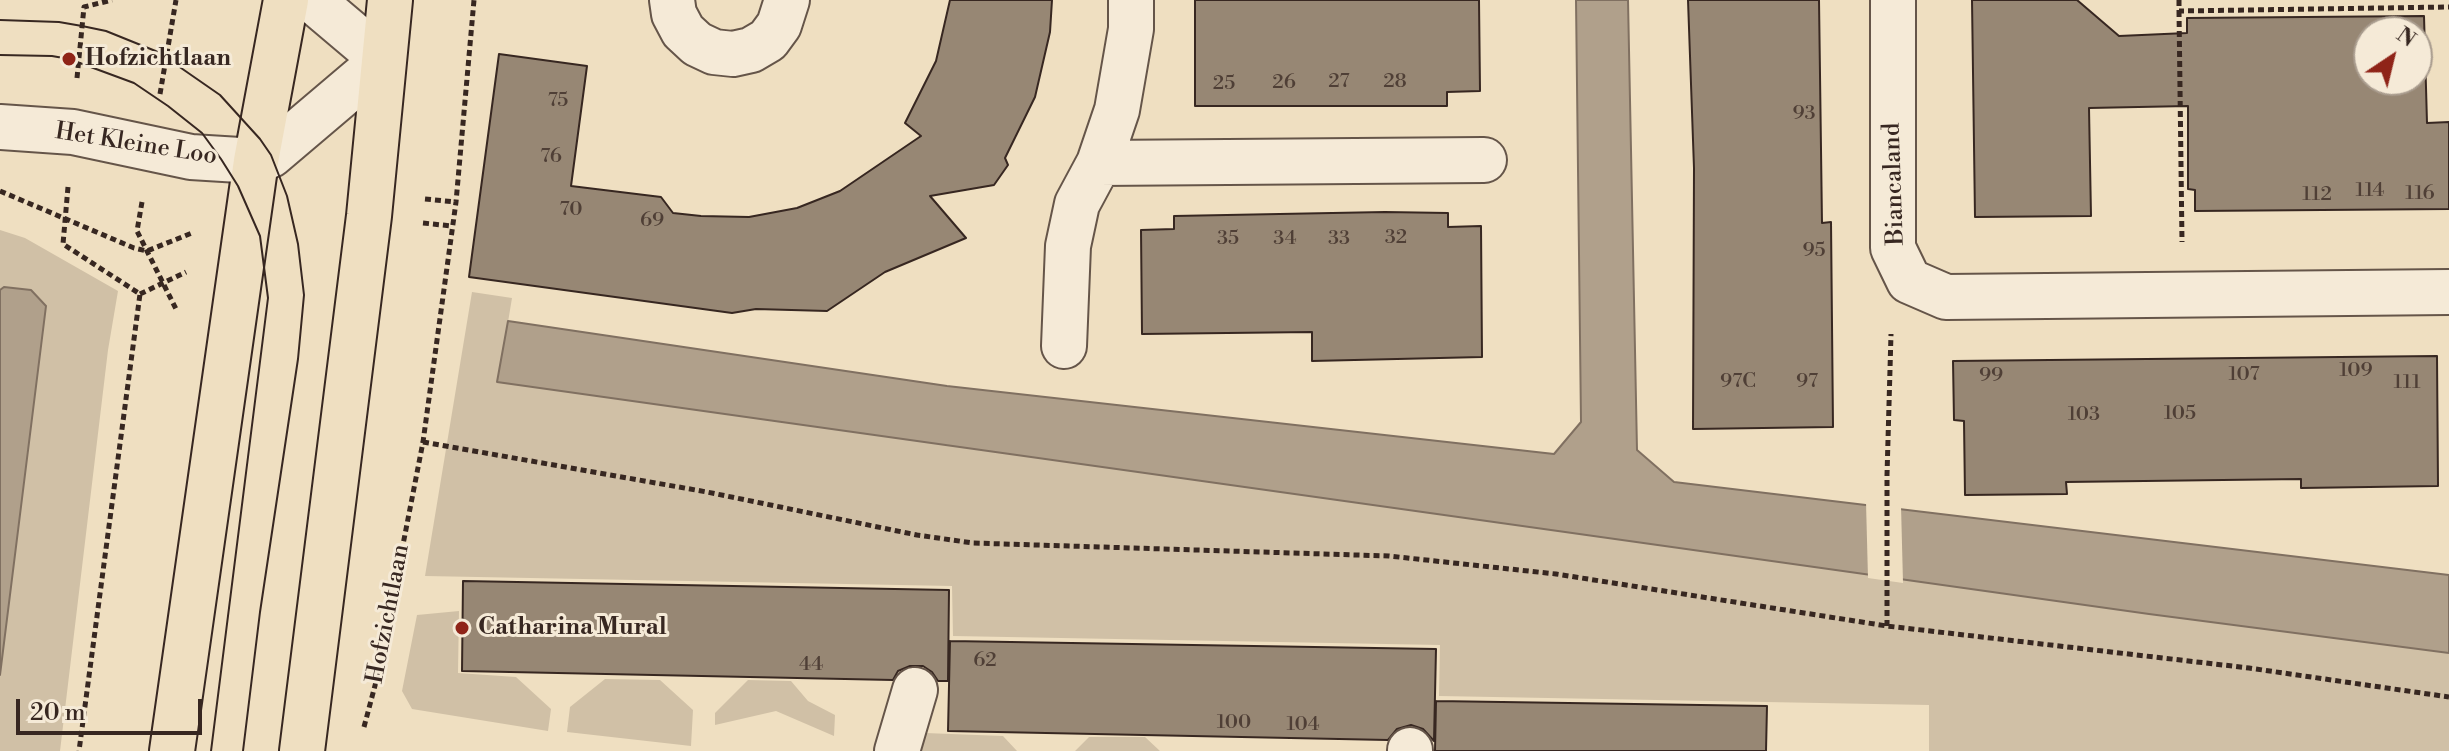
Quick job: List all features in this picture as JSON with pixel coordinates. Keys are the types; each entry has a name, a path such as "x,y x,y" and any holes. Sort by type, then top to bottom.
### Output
{"main road":[{"path":"172,751 256,161 286,0"},
{"path":"302,751 365,254 390,0"}],"street":[{"path":"256,161 271,155 383,60 312,0"},
{"path":"672,0 678,22 690,37 714,52 733,54 751,50 768,40 779,25 787,0"},
{"path":"1064,346 1068,246 1077,204 1099,163 1117,110 1131,29 1131,0"},
{"name":"Biancaland","path":"1893,0 1893,248 1909,281"},
{"name":"Het Kleine Loo","path":"0,127 73,132 191,157 256,161"},
{"path":"1099,163 1484,160"},
{"path":"1909,281 1946,297 2449,292"},
{"path":"897,751 915,690"}],"path":[{"path":"79,751 140,294 63,244 84,7 112,0"},
{"name":"Hofzichtlaan","path":"361,736 377,678 423,442 456,202 474,0"},
{"path":"2179,0 2182,295"},
{"path":"2179,11 2449,7"},
{"path":"0,191 147,251"},
{"path":"1887,626 1892,311 1909,281"},
{"path":"423,442 973,543 1389,556 1556,574 1887,626 2249,668 2449,697"}],"shaded area":[{"path":"1576,0 1628,0 1637,450 1674,482 2449,575 2449,653 2149,614 497,382 508,321 947,386 1554,454 1581,422"},
{"path":"0,230 25,238 118,291 108,350 60,751 0,751 0,674 46,306 31,290 4,287 0,290"},
{"path":"4,287 31,290 46,306 0,675 0,290"},
{"path":"472,292 512,298 498,382 2149,614 2449,653 2449,751 1929,751 1929,705 1439,696 1440,645 953,636 952,586 425,576"},
{"path":"459,611 458,673 516,677 551,709 548,731 412,709 402,691 417,615"},
{"path":"605,679 660,680 693,710 691,746 567,732 570,707"},
{"path":"748,680 791,681 808,701 835,715 834,736 776,711 715,725 715,713"},
{"path":"925,733 1003,736 1017,751 919,751"},
{"path":"1089,737 1145,737 1160,751 1075,751"}],"pier":[{"path":"1866,502 1901,506 1903,583 1868,578"}],"building":[{"path":"950,0 1052,0 1050,32 1035,97 1005,158 1008,165 994,185 930,196 966,238 885,272 827,311 756,309 732,313 469,277 499,54 587,66 571,186 661,197 673,213 749,217 797,208 840,191 921,136 905,123 936,61"},
{"path":"1195,0 1479,0 1480,91 1447,92 1447,106 1195,106"},
{"path":"1688,0 1819,0 1822,223 1831,222 1833,427 1693,429 1694,168"},
{"path":"1972,0 2077,0 2119,36 2187,33 2187,18 2353,17 2353,96 2426,96 2427,123 2449,122 2449,209 2195,211 2195,190 2188,189 2188,106 2089,108 2091,216 1975,217"},
{"path":"1448,213 1448,227 1481,226 1482,357 1312,361 1312,332 1142,334 1141,230 1174,229 1174,216"},
{"path":"2437,356 2438,486 2301,488 2301,479 2066,482 2067,494 1965,495 1964,421 1954,420 1953,361"},
{"path":"463,581 949,590 948,681 938,681 923,666 910,666 898,671 893,680 462,671"},
{"path":"950,641 1436,649 1434,741 1423,729 1411,725 1397,729 1388,740 948,731"},
{"path":"1436,701 1767,706 1766,751 1435,751"}],"tram line":[{"path":"0,20 82,26 106,31 158,52 220,95 260,139 271,155 287,196 298,244 304,295 298,359 260,612 243,751"},
{"path":"0,55 69,59 134,83 168,106 202,133 221,159 238,186 260,236 268,298 211,751"}],"place":[{"name":"Hofzichtlaan","path":"69,59"},
{"name":"Catharina Mural","path":"462,628"}]}
